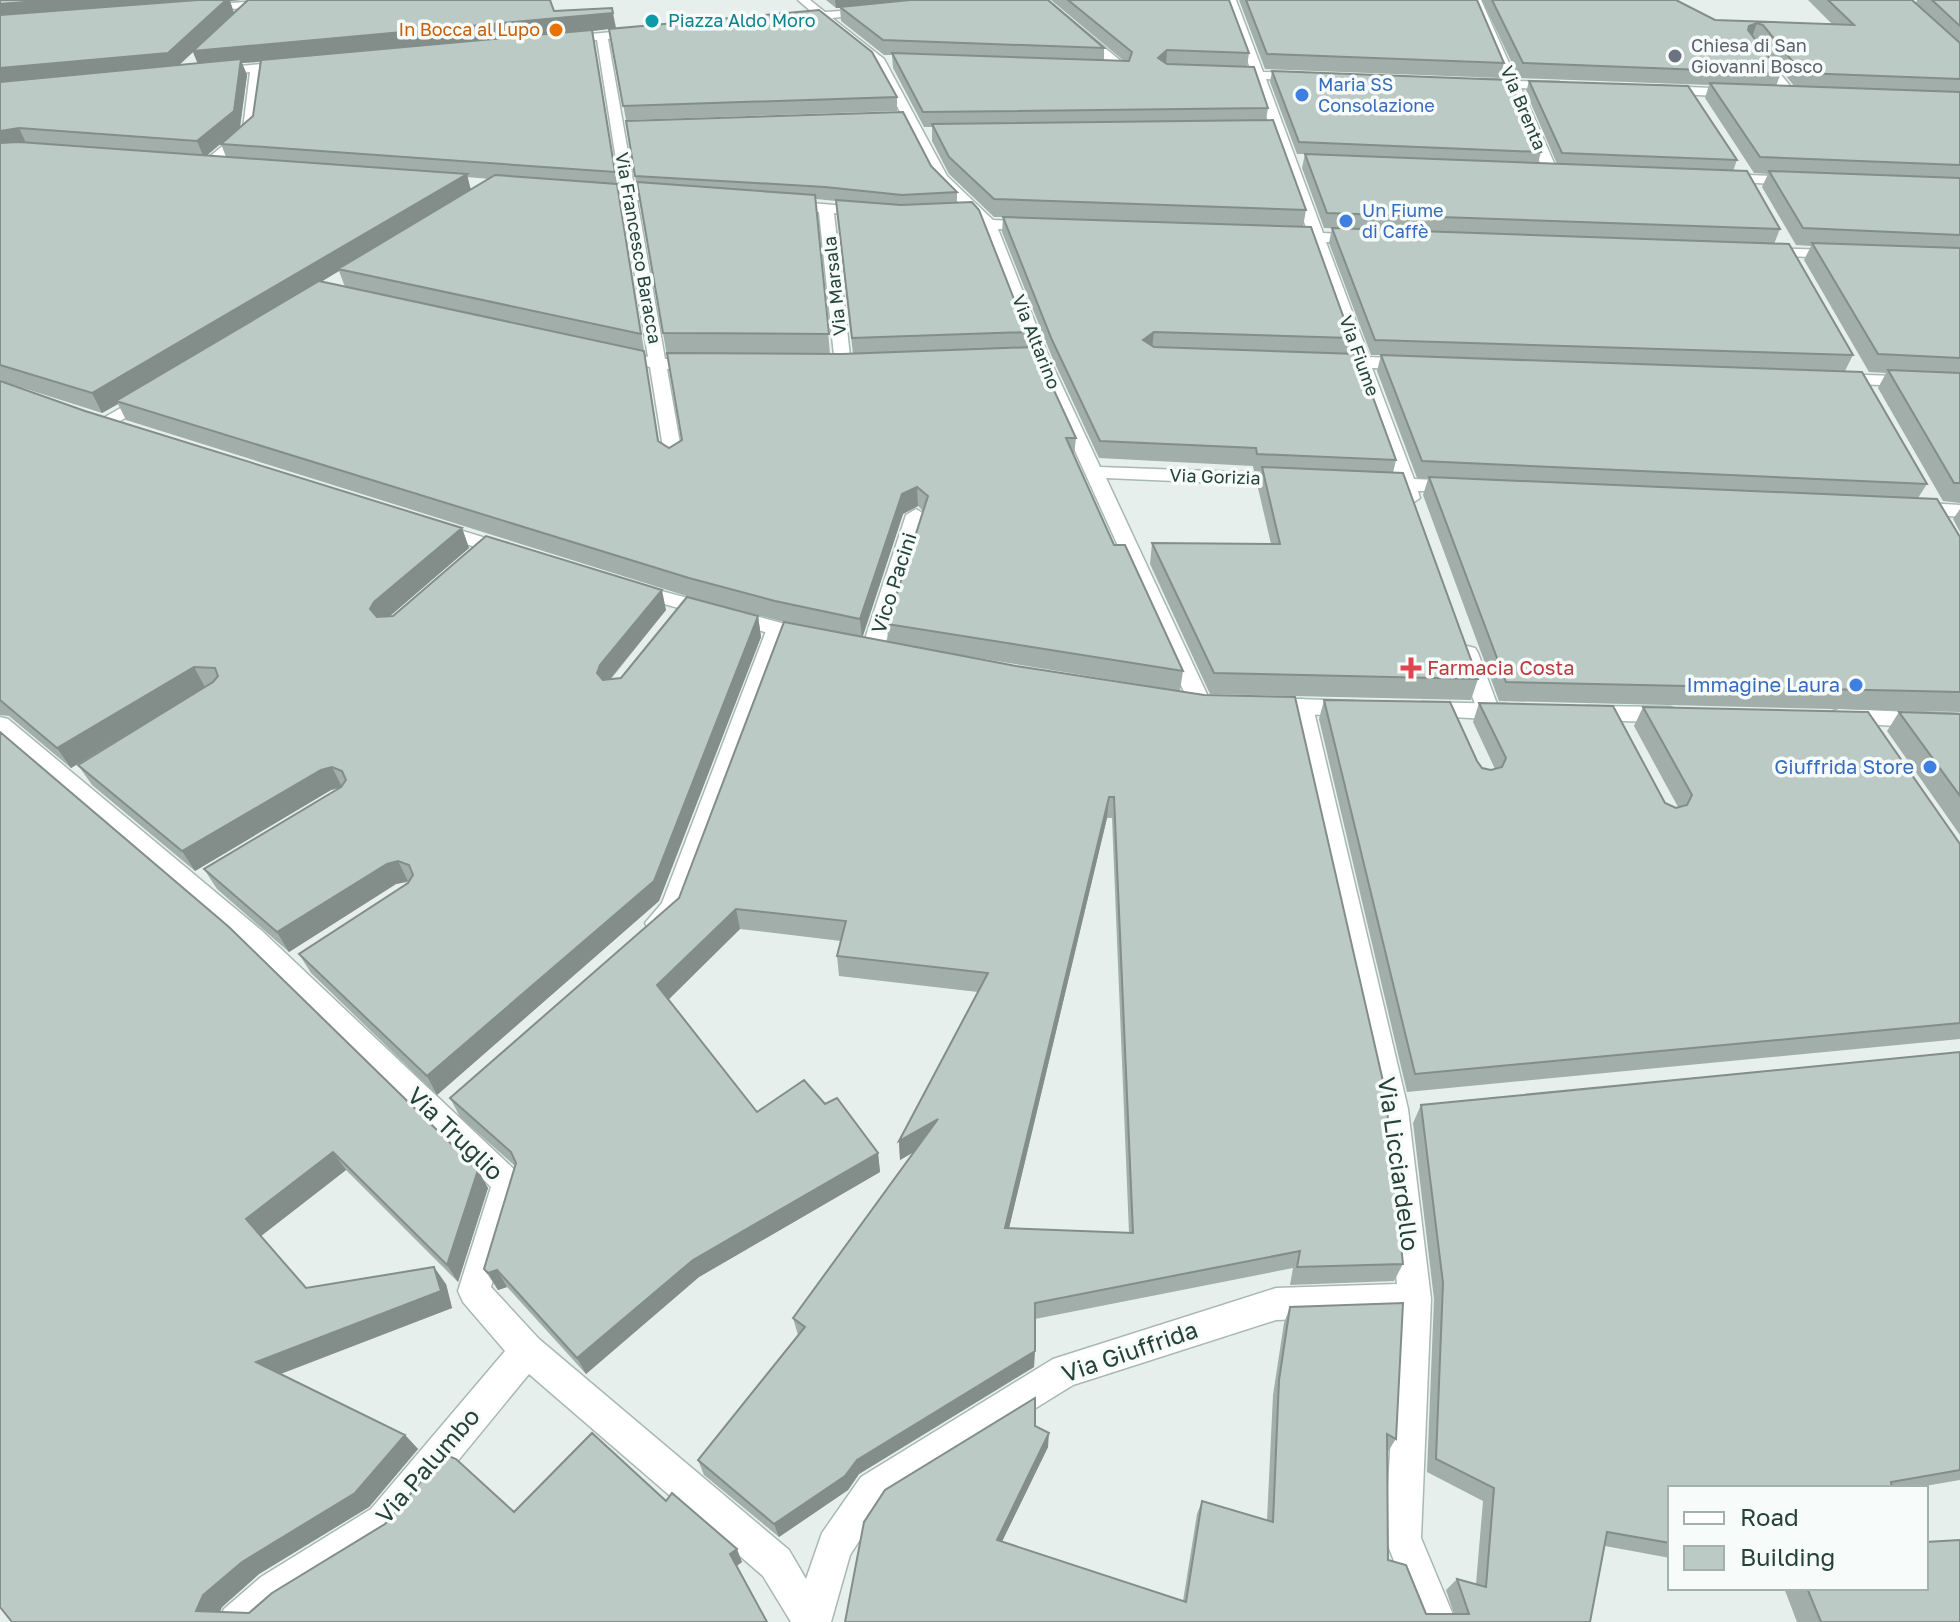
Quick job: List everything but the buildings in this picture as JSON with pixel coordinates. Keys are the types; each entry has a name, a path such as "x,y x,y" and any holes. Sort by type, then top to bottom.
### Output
{"street":[{"path":"183,10 214,4 253,5 321,0"},
{"name":"Via Altarino","path":"803,0 888,61 913,126 941,178 968,212 989,224 1034,358 1208,705 1170,700"},
{"path":"1040,0 1124,70 1108,70"},
{"name":"Via Fiume","path":"1231,0 1258,75 1268,130 1295,162 1315,238 1416,513"},
{"name":"Via Brenta","path":"1476,0 1513,85 1558,172 1535,171"},
{"path":"242,15 253,5"},
{"path":"775,20 882,10"},
{"path":"540,42 650,31"},
{"name":"Via Francesco Baracca","path":"602,36 674,460"},
{"path":"1751,43 1791,95"},
{"path":"196,74 304,64"},
{"path":"223,167 199,165 249,130 257,68"},
{"path":"1212,73 1322,78"},
{"path":"1465,83 1572,87"},
{"path":"1646,90 1694,98 1748,93"},
{"path":"1777,95 1807,96"},
{"path":"618,127 633,127"},
{"path":"1702,178 1808,182"},
{"path":"569,191 690,199"},
{"path":"766,204 887,213"},
{"name":"Via Marsala","path":"826,207 843,365"},
{"path":"989,224 1051,227"},
{"path":"1269,236 1378,240"},
{"path":"1742,251 1852,255"},
{"path":"598,351 658,364 720,364"},
{"path":"1316,361 1423,364"},
{"path":"1814,378 1960,383"},
{"path":"132,434 95,422 168,385"},
{"name":"Via Gorizia","path":"1093,472 1312,481"},
{"path":"1359,483 1484,488"},
{"path":"1888,507 1931,503 1960,511"},
{"path":"1931,503 1947,532"},
{"name":"Vico Pacini","path":"777,631 879,652 916,515"},
{"path":"415,522 534,559"},
{"path":"468,564 489,545"},
{"path":"610,582 680,612 777,631 673,909 637,940"},
{"path":"1463,641 1489,712"},
{"path":"1244,706 1378,709"},
{"name":"Via Licciardello","path":"1302,707 1394,1109 1415,1299 1403,1538 1437,1622"},
{"path":"1408,710 1520,712"},
{"path":"1453,711 1465,738"},
{"path":"1566,713 1691,715"},
{"path":"1613,714 1626,739"},
{"path":"1815,717 1960,722"},
{"path":"1862,718 1879,743"},
{"name":"Via Truglio","path":"0,725 194,888 287,971 507,1183 474,1291 527,1351 776,1563 812,1620"},
{"path":"70,784 97,767"},
{"path":"194,888 221,872"},
{"path":"287,971 313,954"},
{"path":"436,1117 460,1097"},
{"path":"1394,1109 1426,1106"},
{"name":"Via Giuffrida","path":"812,1620 835,1546 873,1489 1065,1371 1276,1304 1415,1299"},
{"name":"Via Palumbo","path":"237,1622 274,1590 384,1522 527,1351"}],"place":[{"name":"Piazza Aldo Moro","path":"652,21"},
{"name":"In Bocca al Lupo","path":"556,30"},
{"name":"Chiesa di San Giovanni Bosco","path":"1675,56"},
{"name":"Maria SS Consolazione","path":"1302,95"},
{"name":"Un Fiume di Caffè","path":"1346,221"},
{"name":"Farmacia Costa","path":"1411,668"},
{"name":"Immagine Laura","path":"1856,685"},
{"name":"Giuffrida Store","path":"1930,767"}]}
